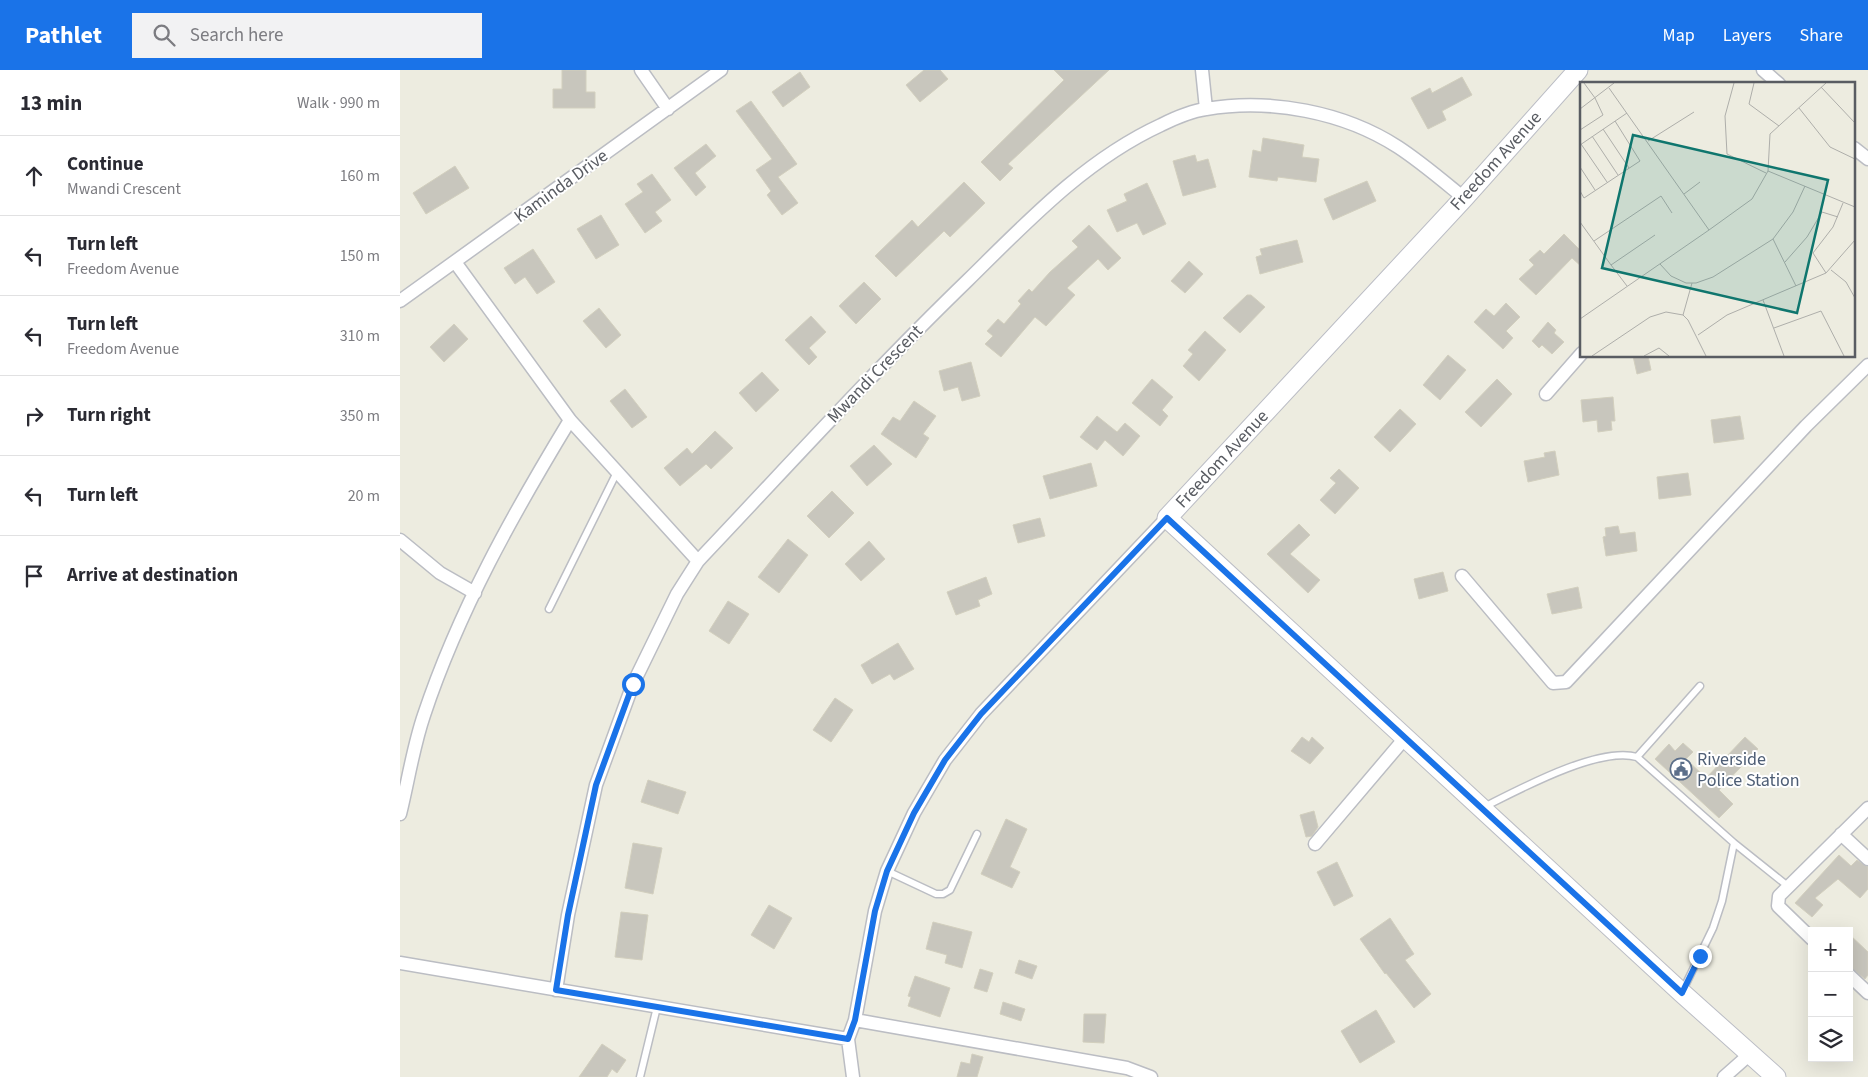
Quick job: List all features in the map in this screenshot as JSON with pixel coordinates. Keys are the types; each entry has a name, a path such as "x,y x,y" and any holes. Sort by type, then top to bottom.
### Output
{"main road":[{"name":"Freedom Avenue","path":"1167,518 1464,198 1578,70"},
{"path":"1167,518 1404,738 1776,1077"}],"street":[{"path":"641,70 668,109"},
{"name":"Kaminda Drive","path":"400,301 721,70"},
{"path":"1202,70 1206,109"},
{"path":"1763,70 1777,82"},
{"name":"Mwandi Crescent","path":"556,990 568,915 596,785 633,684 677,594 698,561 920,326 1062,189 1106,155 1141,134 1175,118 1206,109 1248,106 1281,108 1328,116 1365,130 1398,147 1464,198"},
{"path":"1856,149 1868,158"},
{"path":"455,262 570,420 698,561"},
{"path":"1546,394 1580,355"},
{"path":"1462,576 1553,683 1566,682 1806,426 1868,365"},
{"path":"400,814 423,717 440,669 516,510 570,420"},
{"name":"Freedom Avenue","path":"854,1077 848,1039 855,1020 875,911 887,871 914,813 940,768 981,714 1167,518"},
{"path":"400,540 440,573 475,593"},
{"path":"1315,844 1404,738"},
{"path":"1808,934 1778,906 1779,896 1868,808"},
{"path":"1841,834 1868,859"},
{"path":"400,963 848,1039"},
{"path":"1853,979 1868,993"},
{"path":"855,1020 1127,1068 1151,1077"},
{"path":"1724,1077 1750,1054"}],"lane":[{"path":"549,609 617,472"},
{"path":"1637,757 1700,686"},
{"path":"1482,808 1562,771 1596,759 1625,754 1637,757 1734,843 1789,887"},
{"path":"887,871 936,894 943,894 950,890 977,834"},
{"path":"1682,993 1713,928 1722,901 1734,843"},
{"path":"640,1077 657,1007"}],"building":[{"path":"562,70 586,70 586,92 595,92 595,108 553,108 553,89 562,89"},
{"path":"924,70 940,70 948,79 920,102 906,85"},
{"path":"1054,70 1109,70 1008,164 1013,168 1000,181 981,162 1064,80"},
{"path":"800,72 810,87 783,107 772,92"},
{"path":"1462,77 1472,95 1442,111 1446,120 1428,129 1411,98 1430,88 1432,93"},
{"path":"751,101 797,164 778,177 798,203 782,215 767,195 771,191 756,170 772,159 736,111"},
{"path":"1263,138 1304,145 1302,157 1319,159 1316,182 1278,177 1277,181 1249,177 1253,150 1261,152"},
{"path":"706,144 716,156 695,173 706,187 696,196 674,168"},
{"path":"1195,155 1197,162 1208,159 1216,187 1183,196 1173,161"},
{"path":"455,166 469,188 426,214 413,193"},
{"path":"652,174 671,200 655,212 662,221 645,233 625,204 643,192 637,184"},
{"path":"1367,181 1376,201 1333,220 1324,199"},
{"path":"964,182 985,203 950,237 944,231 896,277 875,256 912,220 918,227"},
{"path":"1147,183 1166,224 1143,235 1137,223 1117,232 1107,210 1127,201 1124,194"},
{"path":"601,215 619,245 596,259 577,229"},
{"path":"1089,225 1121,258 1108,270 1098,259 1067,288 1075,295 1046,326 1035,317 1001,357 985,344 993,336 987,331 998,319 1004,324 1021,304 1018,301 1029,289 1032,292 1050,272 1078,247 1072,241"},
{"path":"1564,234 1580,250 1580,265 1572,258 1536,295 1519,279 1534,265 1529,260 1540,250 1544,254"},
{"path":"1297,240 1303,262 1260,274 1256,257 1262,255 1260,249"},
{"path":"533,249 555,282 537,294 525,277 515,284 504,268"},
{"path":"1189,261 1203,274 1185,293 1171,281"},
{"path":"864,282 881,299 856,324 839,306"},
{"path":"1247,295 1251,295 1265,307 1240,333 1223,318"},
{"path":"1506,303 1520,317 1506,331 1513,338 1503,349 1474,322 1486,309 1494,316"},
{"path":"599,308 621,335 606,348 583,321"},
{"path":"811,316 826,332 809,348 817,357 809,365 785,340"},
{"path":"1548,322 1556,330 1554,333 1564,342 1552,354 1542,345 1539,348 1532,341"},
{"path":"454,324 468,339 444,362 430,347"},
{"path":"1205,331 1226,350 1199,381 1183,366 1193,354 1188,350"},
{"path":"1448,355 1466,370 1440,400 1423,385"},
{"path":"1633,358 1648,358 1651,370 1637,374"},
{"path":"971,362 980,396 962,401 958,387 944,391 939,371"},
{"path":"762,372 779,390 756,412 739,393"},
{"path":"1152,379 1173,397 1162,410 1168,416 1160,426 1132,403"},
{"path":"1497,379 1512,394 1481,427 1465,412"},
{"path":"625,389 647,417 632,428 610,401"},
{"path":"1613,397 1615,421 1611,421 1612,430 1598,432 1597,420 1583,422 1581,400"},
{"path":"914,401 936,416 923,434 929,438 916,458 881,434 893,417 900,421"},
{"path":"1400,409 1416,424 1390,452 1374,437"},
{"path":"1097,416 1117,432 1125,423 1140,436 1123,456 1105,440 1097,450 1080,437"},
{"path":"1740,416 1744,439 1714,443 1711,420"},
{"path":"715,431 733,448 711,469 706,464 680,486 664,468 687,448 692,454"},
{"path":"874,445 892,464 867,486 850,466"},
{"path":"1555,451 1559,475 1528,482 1524,461 1545,457 1544,453"},
{"path":"1091,463 1097,486 1050,499 1043,476"},
{"path":"1339,469 1359,488 1335,514 1320,500 1336,483 1330,478"},
{"path":"1688,473 1691,495 1659,499 1657,477"},
{"path":"832,491 854,513 829,538 807,516"},
{"path":"1040,518 1045,536 1018,543 1013,525"},
{"path":"1299,524 1310,535 1290,554 1320,580 1308,593 1267,554"},
{"path":"1618,526 1620,534 1635,532 1637,551 1606,556 1603,537 1606,536 1605,528"},
{"path":"788,539 808,555 779,593 758,577"},
{"path":"869,541 885,559 861,581 845,564"},
{"path":"1443,572 1448,591 1419,599 1414,579"},
{"path":"986,577 992,594 978,600 980,606 956,615 947,592"},
{"path":"1578,587 1582,608 1552,614 1547,594"},
{"path":"728,601 749,614 729,644 709,631"},
{"path":"898,643 914,669 894,680 890,674 872,684 861,665"},
{"path":"835,698 853,710 831,742 813,730"},
{"path":"1302,737 1309,742 1312,737 1324,748 1310,764 1291,751"},
{"name":"Riverside Police Station","path":"1745,737 1758,749 1719,790 1733,804 1719,818 1655,759 1669,744 1675,751 1683,743 1693,752 1686,759 1706,778"},
{"path":"648,780 686,792 678,814 641,802"},
{"path":"1314,811 1318,827 1312,836 1306,837 1300,815"},
{"path":"1006,819 1027,829 1010,867 1020,872 1012,888 981,874"},
{"path":"633,843 662,848 653,894 625,888"},
{"path":"1839,855 1851,866 1857,860 1868,867 1868,889 1860,898 1838,879 1815,898 1823,905 1812,917 1795,903"},
{"path":"1337,862 1353,896 1334,906 1317,872"},
{"path":"769,905 792,918 774,949 751,935"},
{"path":"621,912 648,915 642,960 615,957"},
{"path":"1390,918 1414,954 1405,960 1431,994 1414,1008 1385,974 1360,939"},
{"path":"933,922 972,932 962,968 945,963 947,955 926,949"},
{"path":"1853,938 1868,952 1868,975 1865,979 1853,969"},
{"path":"1019,960 1037,966 1032,979 1015,973"},
{"path":"980,969 993,973 987,992 974,988"},
{"path":"915,976 950,988 940,1017 908,1006 911,997 908,996"},
{"path":"1003,1002 1025,1009 1021,1021 1000,1014"},
{"path":"1376,1010 1395,1042 1360,1063 1341,1031"},
{"path":"1084,1014 1106,1014 1104,1043 1083,1042"},
{"path":"602,1044 626,1060 617,1073 612,1069 607,1077 579,1077"},
{"path":"972,1054 983,1057 977,1077 957,1077 961,1062 970,1064"}],"place":[{"name":"Riverside Police Station","path":"1681,769"}],"route":[{"path":"633,684 596,785 568,915 556,990 848,1039 855,1020 875,911 887,871 914,813 945,760 981,714 1167,518 1682,993 1700,956"}]}
